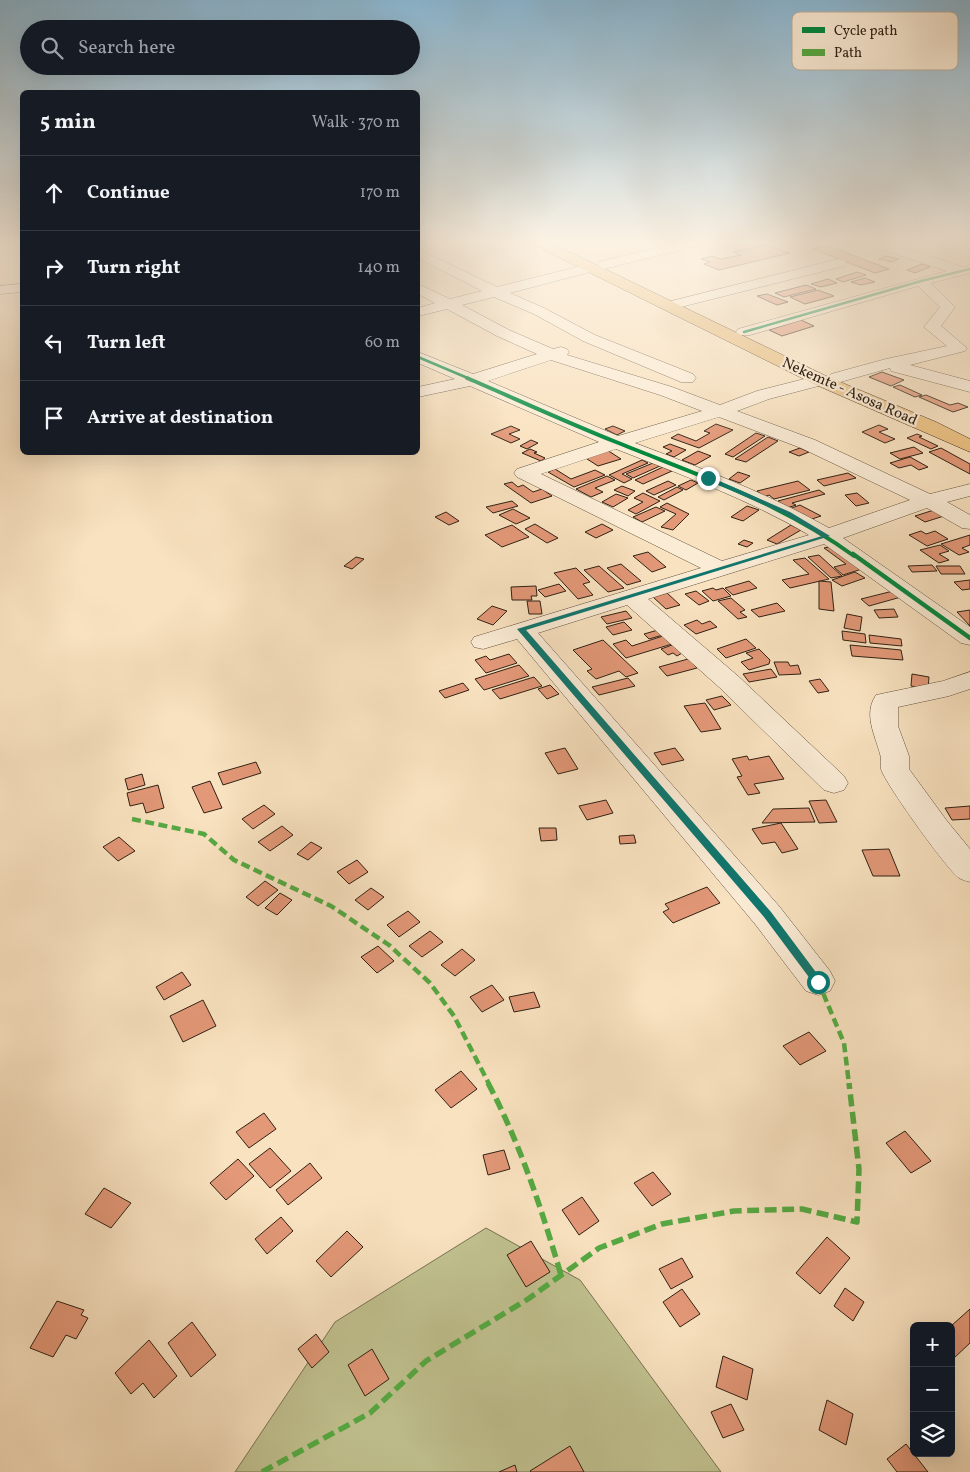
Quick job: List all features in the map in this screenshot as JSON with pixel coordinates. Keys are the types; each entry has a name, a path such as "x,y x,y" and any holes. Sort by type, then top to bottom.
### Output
{"highway":[{"name":"Nekemte - Asosa Road","path":"689,312 829,379 874,404 929,426 970,446"},
{"path":"692,312 744,332 829,379"}],"street":[{"path":"463,312 503,333 554,356 666,391 808,444 970,523"},
{"path":"538,312 589,338 687,378"},
{"path":"744,332 814,312"},
{"path":"721,569 524,473 666,426 721,411 763,395 959,348 932,327 944,312"},
{"path":"420,392 473,380 554,356 589,338"},
{"path":"420,358 788,513 827,536 970,638"},
{"path":"886,364 970,387"},
{"path":"483,642 827,536 928,501 970,490"},
{"path":"631,596 729,682 834,783"},
{"path":"521,629 767,914 818,982"},
{"path":"970,680 949,688 885,701 884,726 895,756 895,769 906,788 936,829 970,870"}],"green space":[{"path":"486,1228 580,1280 721,1472 235,1472 335,1322"}],"building":[{"path":"801,320 814,326 782,336 769,330"},
{"path":"882,372 904,380 891,386 869,377"},
{"path":"900,385 922,395 915,397 893,387"},
{"path":"926,395 950,405 958,403 968,407 953,412 919,397"},
{"path":"716,424 733,430 699,448 671,438 678,434 696,441 710,433 704,431"},
{"path":"879,425 888,429 879,432 895,439 885,443 862,432"},
{"path":"511,426 520,430 509,434 520,439 511,443 491,434"},
{"path":"613,426 625,431 617,435 605,429"},
{"path":"756,433 765,436 733,457 725,454"},
{"path":"917,434 922,436 919,437 938,446 931,449 907,438"},
{"path":"768,437 778,441 746,462 735,459"},
{"path":"531,440 538,443 527,449 520,446"},
{"path":"670,444 686,450 674,457 666,454 672,451 663,447"},
{"path":"914,447 923,453 900,459 890,453"},
{"path":"800,448 809,452 799,456 789,452"},
{"path":"941,448 970,464 970,474 929,452"},
{"path":"530,449 545,458 541,461 522,453"},
{"path":"607,450 621,459 598,466 584,457"},
{"path":"698,451 711,456 695,465 682,460"},
{"path":"910,457 928,467 919,470 911,465 899,468 890,463"},
{"path":"642,460 648,463 622,474 632,479 624,483 609,475"},
{"path":"653,463 660,466 633,478 626,474"},
{"path":"663,467 672,471 643,484 635,480"},
{"path":"555,469 571,479 595,470 605,475 574,487 548,472"},
{"path":"738,472 750,476 740,483 729,479"},
{"path":"848,473 856,478 824,486 817,480"},
{"path":"607,476 615,480 595,488 603,492 591,497 576,489"},
{"path":"691,480 698,483 686,490 678,486"},
{"path":"668,481 676,485 654,495 646,491"},
{"path":"798,481 810,490 774,499 769,495 764,497 757,491"},
{"path":"512,482 518,487 523,485 533,492 542,489 552,496 531,503 504,484"},
{"path":"622,486 635,491 628,496 614,490"},
{"path":"677,487 683,490 664,500 658,497"},
{"path":"819,490 825,494 792,503 796,505 787,508 778,501"},
{"path":"643,493 660,501 636,514 628,510 643,502 634,498"},
{"path":"857,493 869,503 856,506 845,495"},
{"path":"616,494 628,498 613,507 602,502"},
{"path":"512,501 518,506 493,513 486,507"},
{"path":"667,503 689,514 673,530 661,527 676,514 660,507"},
{"path":"800,505 821,516 812,519 789,509"},
{"path":"747,506 759,510 743,521 731,517"},
{"path":"656,507 665,511 642,522 633,517"},
{"path":"513,509 530,518 516,524 499,515"},
{"path":"934,510 944,516 925,522 915,516"},
{"path":"446,512 459,521 449,525 435,517"},
{"path":"535,524 558,538 547,543 525,529"},
{"path":"602,524 613,530 596,538 585,532"},
{"path":"512,525 529,537 502,547 485,535"},
{"path":"791,525 801,530 777,544 767,540"},
{"path":"921,531 926,534 935,531 948,539 927,546 909,535"},
{"path":"970,535 970,545 962,548 969,552 959,555 941,544"},
{"path":"744,540 753,543 747,547 738,544"},
{"path":"940,545 949,551 939,554 949,560 939,563 920,550"},
{"path":"834,546 865,568 843,575 834,567 846,564 824,548"},
{"path":"648,552 666,567 652,572 633,556"},
{"path":"819,555 842,576 831,578 808,557"},
{"path":"356,557 364,559 352,569 344,566"},
{"path":"805,558 829,579 790,588 782,580 809,574 793,560"},
{"path":"621,564 641,581 627,585 607,568"},
{"path":"932,565 937,571 912,572 908,566"},
{"path":"599,566 624,588 608,592 584,570"},
{"path":"936,566 960,566 965,574 941,574"},
{"path":"576,568 590,582 583,584 593,595 578,599 554,573"},
{"path":"855,572 865,578 842,586 832,580"},
{"path":"970,580 970,589 962,590 954,582"},
{"path":"749,581 757,588 733,595 725,588"},
{"path":"819,581 831,582 834,611 819,609"},
{"path":"559,584 566,591 545,597 538,590"},
{"path":"536,586 537,596 531,596 532,600 512,600 511,587"},
{"path":"713,588 716,590 723,588 731,596 713,601 702,591"},
{"path":"696,591 709,601 699,605 685,594"},
{"path":"893,591 901,597 869,606 861,599"},
{"path":"667,593 680,605 666,609 653,597"},
{"path":"731,598 745,610 740,612 747,617 738,619 718,601"},
{"path":"527,601 540,601 542,614 529,614"},
{"path":"777,603 785,611 759,617 751,610"},
{"path":"492,606 507,611 493,625 477,619"},
{"path":"894,609 898,617 879,618 874,610"},
{"path":"970,610 970,626 957,612"},
{"path":"626,611 632,618 607,624 601,617"},
{"path":"847,614 862,617 860,631 844,628"},
{"path":"697,620 702,624 710,621 717,627 696,634 684,625"},
{"path":"624,622 632,630 613,635 606,627"},
{"path":"658,630 663,635 649,639 644,634"},
{"path":"842,631 865,634 866,643 843,640"},
{"path":"869,635 901,639 902,646 870,643"},
{"path":"663,636 672,644 626,658 613,644 626,640 632,646"},
{"path":"746,639 756,648 726,658 717,649"},
{"path":"603,640 638,673 626,677 619,671 596,679 587,671 592,669 573,650"},
{"path":"672,645 682,653 677,656 673,653 668,655 661,649"},
{"path":"850,645 901,650 903,660 852,656"},
{"path":"759,649 770,660 769,664 749,670 741,662 753,658 746,653"},
{"path":"509,654 517,663 486,673 475,660 486,656 490,660"},
{"path":"688,659 697,668 667,676 659,667"},
{"path":"774,662 788,662 790,666 798,665 801,674 779,675"},
{"path":"519,665 529,676 484,690 475,679"},
{"path":"771,669 777,677 749,682 743,674"},
{"path":"912,674 929,677 928,689 911,686"},
{"path":"534,677 542,686 500,699 492,690"},
{"path":"628,678 635,686 599,695 592,687"},
{"path":"820,679 829,691 818,693 809,681"},
{"path":"463,683 469,690 445,698 439,691"},
{"path":"550,685 559,694 547,699 538,689"},
{"path":"722,696 731,705 714,710 706,700"},
{"path":"705,703 721,729 701,732 684,706"},
{"path":"565,748 578,769 558,774 545,753"},
{"path":"675,748 684,760 662,765 654,753"},
{"path":"747,756 749,760 769,756 784,779 754,784 760,793 748,795 737,777 742,776 732,759"},
{"path":"256,762 261,773 223,785 218,773"},
{"path":"142,774 145,785 128,790 125,779"},
{"path":"210,781 222,808 204,813 192,787"},
{"path":"158,785 164,808 146,813 143,803 130,806 127,793"},
{"path":"606,800 613,813 587,820 579,806"},
{"path":"826,800 837,822 819,823 809,801"},
{"path":"264,805 275,814 253,829 242,819"},
{"path":"970,806 970,819 952,820 945,808"},
{"path":"809,808 815,822 762,823 773,809"},
{"path":"781,823 798,849 782,853 775,842 762,844 752,829"},
{"path":"282,826 293,835 270,851 258,842"},
{"path":"539,828 556,828 557,840 541,841"},
{"path":"634,835 636,843 620,844 619,836"},
{"path":"119,837 135,851 118,861 103,847"},
{"path":"311,842 322,848 308,860 297,854"},
{"path":"889,849 900,876 873,876 862,850"},
{"path":"357,860 368,872 349,884 337,872"},
{"path":"265,881 278,890 258,906 246,897"},
{"path":"707,887 720,903 673,923 663,912 669,909 665,904"},
{"path":"371,888 384,897 368,910 355,900"},
{"path":"280,893 292,900 277,915 265,908"},
{"path":"408,911 420,922 399,937 387,925"},
{"path":"430,931 443,942 422,957 409,946"},
{"path":"378,946 394,961 377,973 361,957"},
{"path":"462,949 475,960 455,976 441,965"},
{"path":"182,972 191,985 164,1000 156,987"},
{"path":"492,985 504,1000 482,1012 470,997"},
{"path":"534,992 540,1007 514,1012 509,997"},
{"path":"203,1000 216,1026 183,1042 170,1016"},
{"path":"809,1032 826,1051 800,1065 783,1046"},
{"path":"461,1071 477,1089 451,1108 435,1090"},
{"path":"264,1113 276,1129 249,1148 236,1132"},
{"path":"905,1131 931,1161 911,1173 886,1143"},
{"path":"270,1148 291,1171 270,1188 249,1164"},
{"path":"504,1150 510,1169 488,1175 483,1155"},
{"path":"238,1159 254,1176 226,1200 210,1183"},
{"path":"310,1163 322,1178 288,1205 276,1190"},
{"path":"653,1172 671,1194 652,1206 634,1183"},
{"path":"104,1188 131,1203 111,1228 85,1214"},
{"path":"582,1197 599,1221 579,1235 562,1210"},
{"path":"281,1217 293,1231 267,1254 255,1239"},
{"path":"347,1231 363,1247 331,1277 316,1261"},
{"path":"827,1237 850,1258 820,1294 796,1273"},
{"path":"531,1241 550,1272 526,1287 507,1255"},
{"path":"682,1258 693,1277 671,1289 659,1269"},
{"path":"845,1288 864,1302 853,1321 834,1306"},
{"path":"682,1289 700,1314 680,1327 663,1302"},
{"path":"57,1301 84,1310 81,1315 88,1318 76,1339 66,1335 53,1357 30,1348"},
{"path":"970,1309 970,1343 955,1357 955,1322"},
{"path":"192,1322 216,1355 191,1377 168,1343"},
{"path":"316,1334 329,1352 312,1368 298,1349"},
{"path":"149,1340 177,1376 154,1398 143,1383 131,1394 115,1373"},
{"path":"372,1349 389,1379 365,1396 348,1365"},
{"path":"723,1356 753,1369 747,1400 716,1387"},
{"path":"827,1400 853,1414 846,1445 819,1430"},
{"path":"731,1404 744,1430 723,1438 711,1412"},
{"path":"906,1444 910,1449 910,1457 916,1457 928,1472 897,1472 887,1459"},
{"path":"570,1446 584,1472 530,1471"},
{"path":"515,1465 517,1472 499,1472"}],"marked path":[{"path":"132,819 204,834 234,860 331,906 389,945 430,983 454,1016 500,1105 545,1221 561,1275"},
{"path":"262,1472 370,1413 426,1361 528,1299 599,1248 662,1224 734,1211 802,1209 857,1222 859,1169 844,1043 818,981"}],"cycle path":[{"path":"744,332 814,312"},
{"path":"420,358 787,513 827,536 970,638"}],"route":[{"path":"708,478 788,513 827,536 521,629 767,914 818,982"}]}
